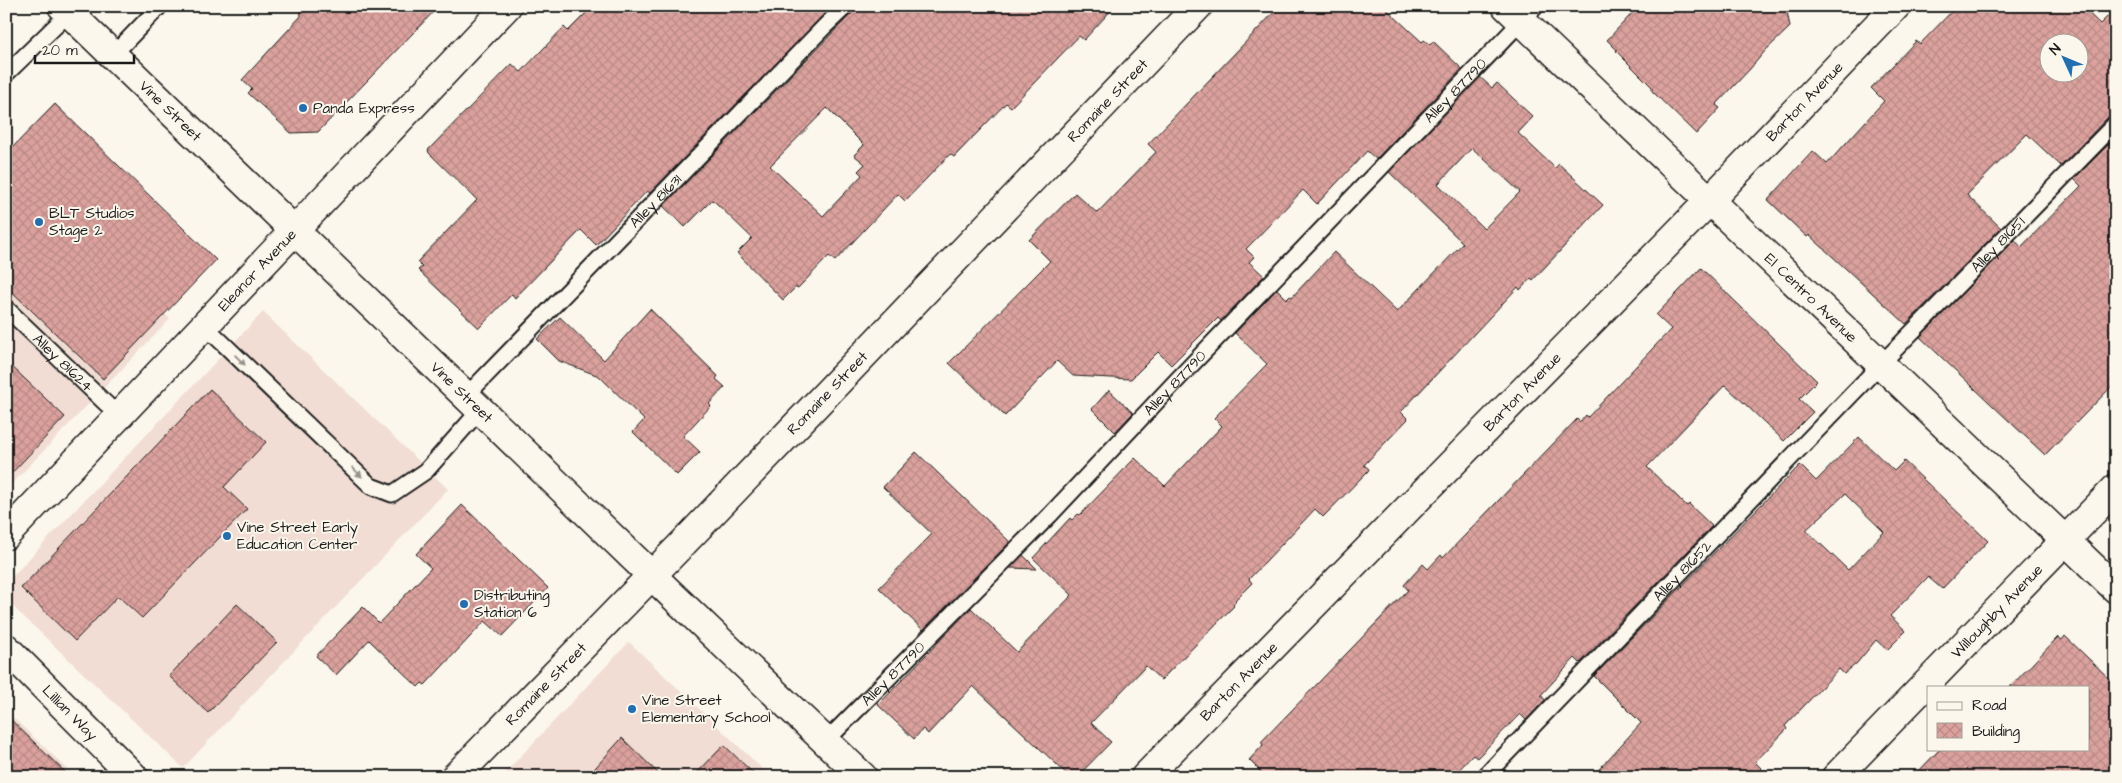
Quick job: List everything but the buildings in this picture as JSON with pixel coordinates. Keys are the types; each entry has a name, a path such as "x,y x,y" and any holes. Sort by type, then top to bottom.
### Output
{"street":[{"name":"Eleanor Avenue","path":"6,535 507,6"},
{"name":"Romaine Street","path":"455,777 652,575 1198,6"},
{"name":"Barton Avenue","path":"1145,777 1710,200 1896,6"},
{"name":"Vine Street","path":"66,9 473,403 864,777"},
{"name":"El Centro Avenue","path":"1521,11 1710,200 1880,365 2116,589"},
{"name":"Willoughby Avenue","path":"1836,777 2066,542 2116,488"},
{"name":"Lillian Way","path":"6,648 134,777"}],"lane":[{"path":"113,55 160,6"},
{"name":"Alley 81631","path":"204,326 371,486 392,494 426,471 473,403 825,26 846,6"},
{"path":"6,74 66,9"},
{"name":"Alley 87790","path":"826,741 1050,515 1521,11"},
{"name":"Alley 81651","path":"1880,365 2116,123"},
{"name":"Alley 81624","path":"6,308 119,416"},
{"name":"Alley 81652","path":"1484,777 1880,365"}],"shaded area":[{"path":"6,157 170,319 6,490"},
{"name":"Vine Street Early Education Center","path":"263,312 448,489 183,768 6,600 6,583"},
{"name":"Vine Street Elementary School","path":"629,642 771,777 501,777"},
{"path":"6,711 76,777 6,777"}],"place":[{"name":"Panda Express","path":"303,108"},
{"name":"BLT Studios Stage 2","path":"39,222"},
{"name":"Vine Street Early Education Center","path":"227,536"},
{"name":"Distributing Station 6","path":"464,604"},
{"name":"Vine Street Elementary School","path":"632,709"}]}
